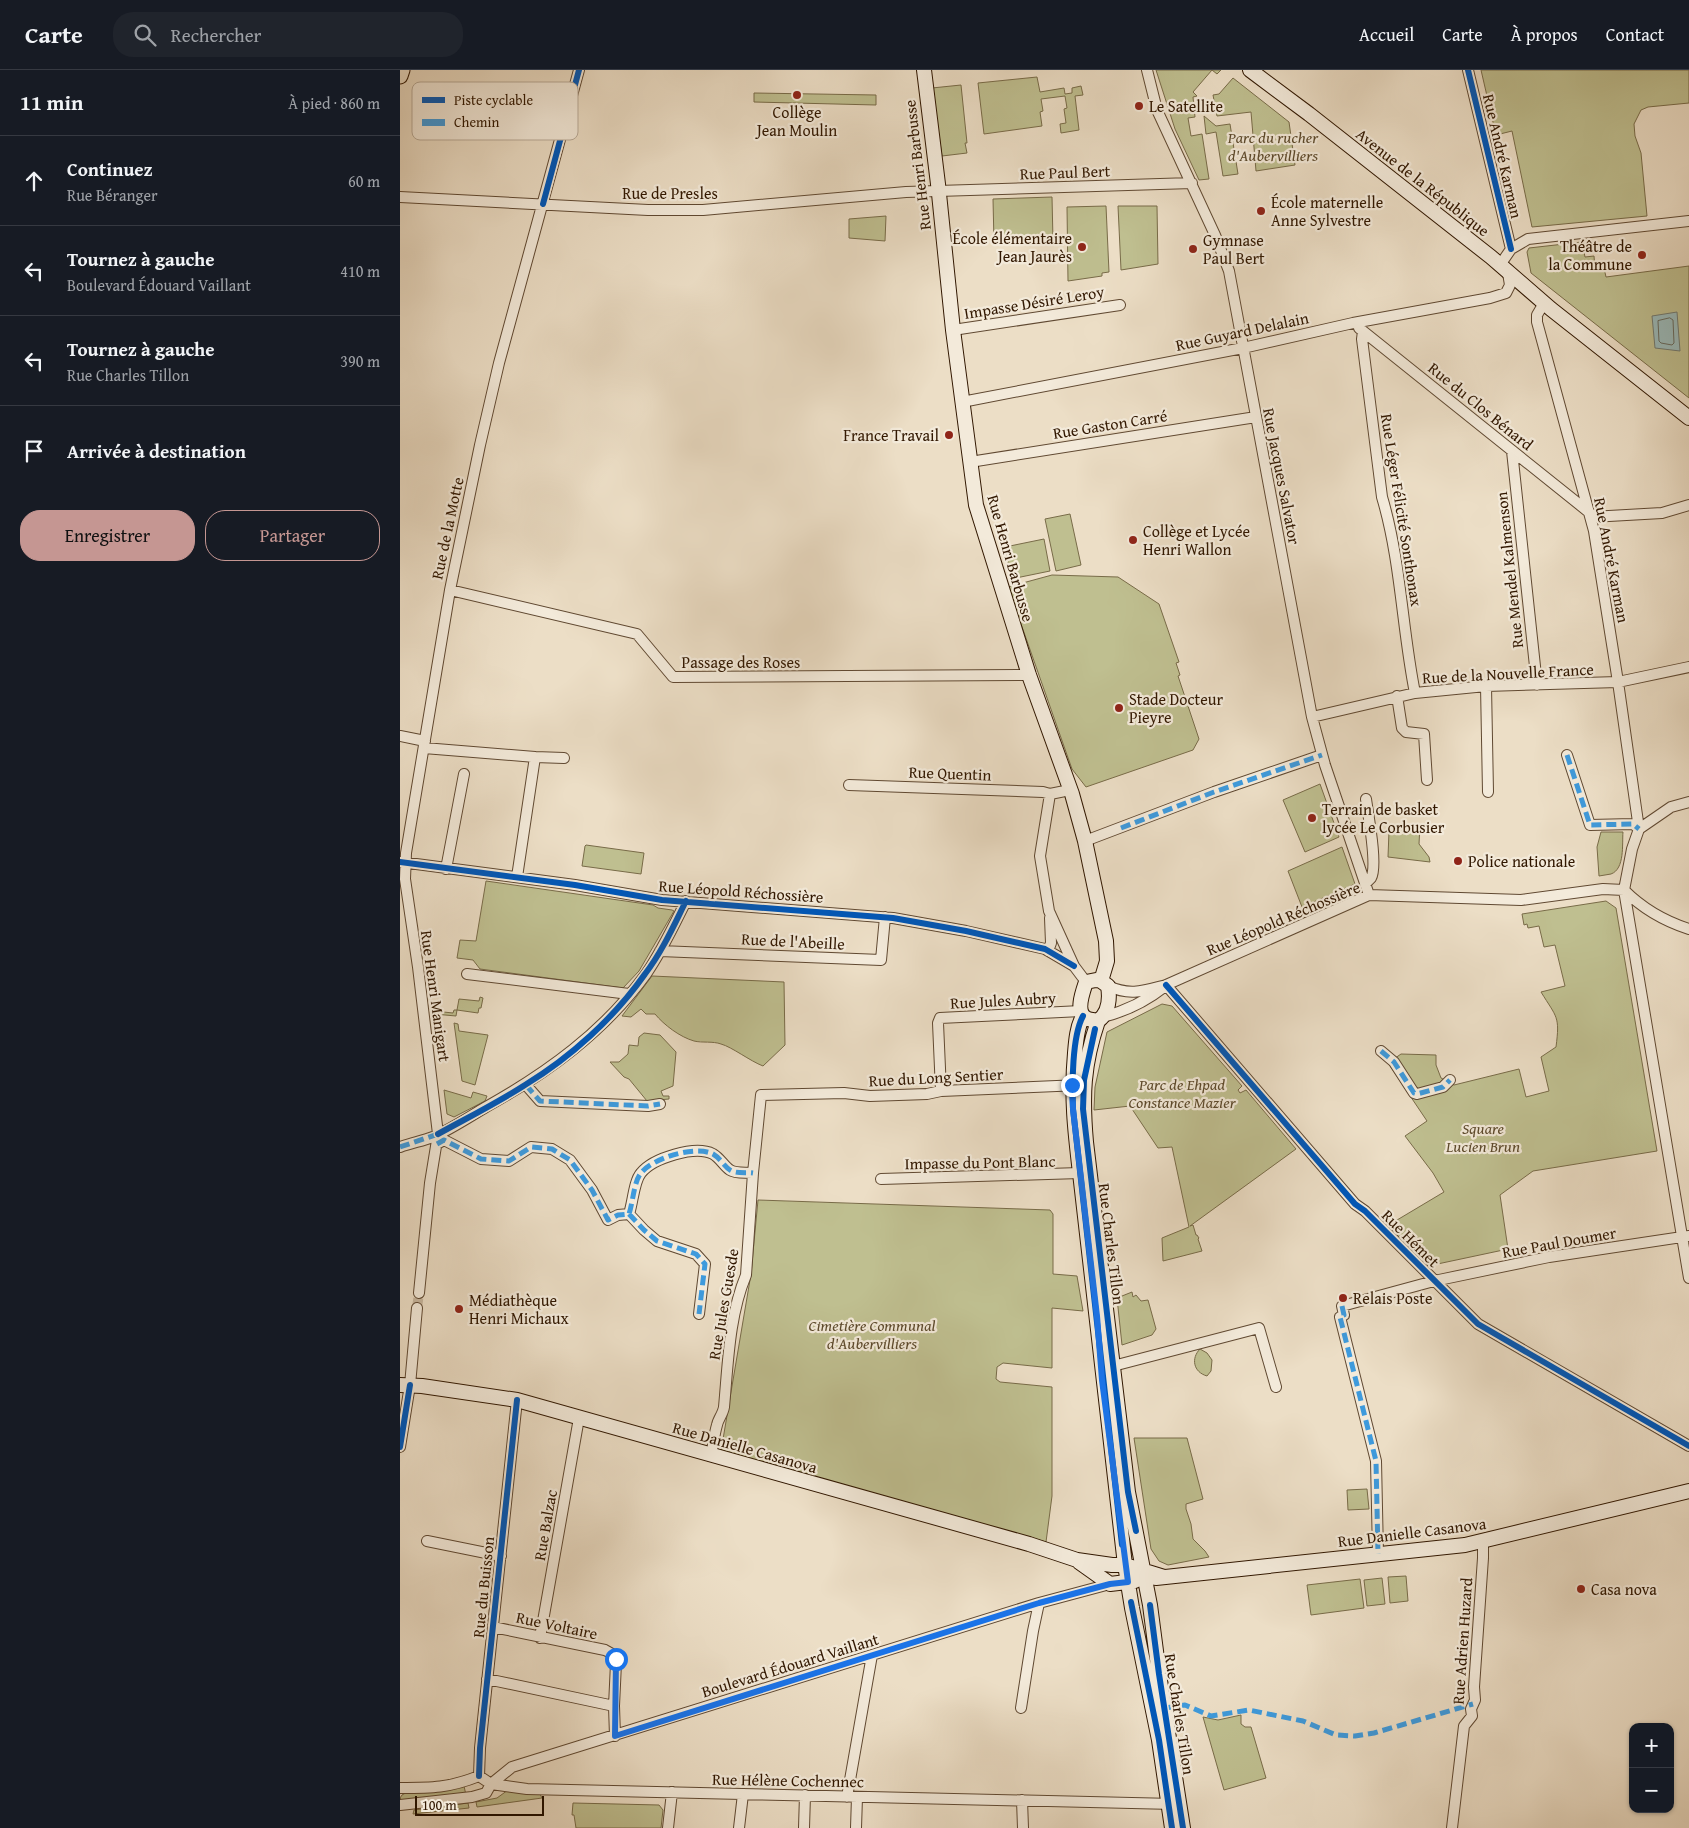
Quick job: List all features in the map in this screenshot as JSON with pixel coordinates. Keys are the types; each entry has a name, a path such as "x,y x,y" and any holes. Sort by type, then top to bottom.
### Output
{"main road":[{"path":"400,76 402,70"}],"street":[{"name":"Rue Henri Barbusse","path":"924,70 953,330 976,505 1029,675 1070,790 1085,841 1106,942 1105,984"},
{"name":"Rue Jacques Salvator","path":"1146,70 1157,110 1192,183 1229,271 1312,716 1322,755 1369,896"},
{"name":"Avenue de la République","path":"1250,70 1309,114 1689,418"},
{"name":"Rue André Karman","path":"1468,70 1511,249"},
{"name":"Rue de la Motte","path":"403,862 450,590 480,445 495,381 560,140"},
{"name":"Rue Paul Bert","path":"938,192 1192,183"},
{"name":"Rue de Presles","path":"400,198 648,210 703,210 879,194 938,192"},
{"path":"1504,269 1511,249 1528,239 1689,221"},
{"name":"Rue Guyard Delalain","path":"962,402 1243,348 1353,323 1490,298 1506,293 1510,285 1504,269"},
{"name":"Rue André Karman","path":"1544,303 1537,315 1537,322 1545,357 1590,515 1618,682 1639,829"},
{"name":"Impasse Désiré Leroy","path":"953,330 1120,305"},
{"name":"Rue du Clos Bénard","path":"1353,323 1590,515"},
{"name":"Rue Léger Félicité Sonthonax","path":"1363,330 1362,339 1382,497 1387,513 1397,570 1415,693"},
{"name":"Rue Gaston Carré","path":"970,462 1256,417"},
{"name":"Rue Mendel Kalmenson","path":"1512,451 1537,685"},
{"path":"1590,515 1662,513 1689,504"},
{"name":"Passage des Roses","path":"450,590 637,634 673,677 1029,675"},
{"name":"Rue de la Nouvelle France","path":"1312,716 1415,693 1486,686 1618,682 1689,667"},
{"path":"1486,686 1488,792"},
{"path":"1397,696 1402,728 1406,732 1424,734 1427,780"},
{"path":"400,736 424,744 564,758"},
{"path":"1085,841 1214,792 1322,755"},
{"path":"1567,755 1590,825 1632,824 1639,829"},
{"path":"517,877 535,756"},
{"path":"446,869 464,774"},
{"name":"Rue Quentin","path":"849,785 1043,792 1050,794"},
{"path":"1048,951 1052,942 1040,856 1050,794 1070,790"},
{"path":"1365,884 1371,879 1373,869 1366,799"},
{"path":"1689,802 1671,807 1639,829 1632,849 1624,890 1686,1236 1689,1278"},
{"name":"Rue Léopold Réchossière","path":"403,862 517,877 662,900 686,900 886,917 966,931 1048,951 1074,966 1086,982"},
{"name":"Rue Henri Manigart","path":"403,862 418,967 438,1139 430,1182 418,1293"},
{"name":"Rue Léopold Réchossière","path":"1105,984 1120,992 1133,992 1166,985 1369,896 1521,900 1603,889 1624,890"},
{"path":"1624,890 1638,904 1667,920 1689,929"},
{"path":"400,1147 438,1139 526,1085 574,1050 601,1027 645,974 660,951 686,900"},
{"path":"1049,911 1074,966"},
{"name":"Rue de l'Abeille","path":"660,951 881,960 886,917"},
{"path":"467,974 629,994"},
{"path":"1096,980 1105,984 1108,1005 1101,1019 1087,1019 1082,1013 1082,996 1086,982 1096,980"},
{"name":"Rue Léopold Réchossière","path":"1101,1019 1149,999 1166,985"},
{"name":"Rue Hémet","path":"1166,985 1355,1204 1478,1324 1689,1446"},
{"name":"Rue Charles Tillon","path":"1082,1013 1076,1041 1080,1173 1125,1566 1159,1740 1174,1804 1183,1828"},
{"name":"Rue Jules Aubry","path":"941,1091 938,1023 940,1018 1082,1013"},
{"name":"Rue Charles Tillon","path":"1101,1019 1078,1085 1083,1109 1128,1492 1144,1575 1174,1804 1172,1828"},
{"path":"1381,1051 1394,1062 1414,1093 1418,1094 1443,1087 1450,1080"},
{"path":"526,1085 540,1101 648,1106 660,1104"},
{"name":"Rue du Long Sentier","path":"761,1095 844,1093 870,1096 1078,1085"},
{"name":"Rue Jules Guesde","path":"711,1456 716,1426 723,1412 733,1326 740,1289 746,1275 761,1095"},
{"path":"438,1139 444,1140 481,1159 509,1161 530,1147 552,1149 570,1160 592,1190 608,1220 618,1215 629,1214"},
{"path":"629,1214 634,1202 636,1181 641,1174 662,1159 675,1154 691,1151 707,1152 714,1154 730,1170 753,1173"},
{"name":"Impasse du Pont Blanc","path":"881,1179 1080,1173"},
{"path":"629,1214 657,1241 696,1254 704,1264 699,1314"},
{"name":"Rue Paul Doumer","path":"1378,1554 1376,1461 1340,1316 1344,1315 1342,1306 1434,1281 1548,1257 1686,1236"},
{"path":"400,1447 405,1385 417,1308"},
{"path":"1113,1366 1259,1328 1276,1387"},
{"name":"Rue Danielle Casanova","path":"405,1385 517,1400 1029,1544 1077,1560 1125,1566 1144,1575 1164,1577 1483,1542 1545,1525 1689,1491"},
{"name":"Rue du Buisson","path":"479,1776 480,1748 517,1400"},
{"name":"Rue Balzac","path":"540,1638 579,1418"},
{"path":"427,1541 500,1556"},
{"name":"Rue Adrien Huzard","path":"1452,1828 1464,1726 1472,1716 1471,1710 1475,1700 1474,1687 1483,1542"},
{"name":"Rue Danielle Casanova","path":"1077,1560 1110,1584 1128,1582 1144,1575"},
{"name":"Boulevard Édouard Vaillant","path":"400,1805 472,1797 486,1793 492,1784 512,1768 1039,1603 1110,1584"},
{"path":"1022,1708 1031,1639 1039,1603"},
{"name":"Rue Voltaire","path":"493,1627 605,1650 614,1655 616,1663 614,1706"},
{"path":"856,1828 852,1797 872,1655"},
{"path":"487,1679 614,1706 615,1736"},
{"path":"400,1788 444,1787 479,1776"},
{"name":"Rue Hélène Cochennec","path":"479,1776 492,1784 527,1789 1174,1804"},
{"path":"668,1828 672,1792"},
{"path":"739,1828 743,1794"},
{"path":"804,1828 805,1795"},
{"path":"1022,1800 1023,1828"}],"green space":[{"path":"1156,70 1212,70 1193,92 1197,96 1193,97 1195,117 1188,118 1191,136 1202,134 1209,179 1199,180 1175,129"},
{"path":"1212,70 1221,70 1217,74"},
{"path":"1481,70 1689,70 1689,103 1648,107 1641,110 1634,124 1635,136 1641,153 1647,216 1532,227 1512,131 1496,135"},
{"path":"1037,77 1040,92 1064,88 1065,94 1072,93 1072,88 1081,86 1083,95 1075,96 1079,130 1061,133 1060,124 1066,123 1064,109 1067,108 1065,96 1041,99 1043,111 1040,112 1042,126 984,134 978,83"},
{"name":"Parc du rucher d'Aubervilliers","path":"1233,78 1289,122 1295,165 1256,171 1251,112 1217,116 1213,95 1219,94"},
{"path":"961,85 967,153 942,156 932,88"},
{"path":"754,93 876,95 876,105 754,102"},
{"path":"1204,116 1216,126 1230,124 1238,174 1223,176 1216,132 1206,134"},
{"path":"1052,197 1053,241 994,243 993,199"},
{"path":"1106,206 1109,272 1102,273 1102,276 1068,281 1067,207"},
{"path":"1118,206 1157,206 1158,264 1121,270"},
{"path":"886,216 885,241 849,238 849,219"},
{"path":"1582,242 1585,257 1594,256 1595,269 1604,268 1606,277 1689,266 1689,398 1531,273 1527,252 1529,248"},
{"path":"1070,514 1081,565 1056,571 1045,519"},
{"path":"1044,539 1050,571 1011,579 1005,547"},
{"name":"Stade Docteur Pieyre","path":"1052,575 1118,577 1159,604 1179,662 1176,663 1180,675 1178,676 1199,739 1193,750 1086,787 1072,769 1008,587"},
{"name":"Terrain de basket lycée Le Corbusier","path":"1320,784 1339,837 1305,852 1283,800"},
{"path":"1420,825 1419,844 1429,857 1430,862 1388,857 1389,831"},
{"path":"1601,832 1623,832 1619,867 1611,874 1599,876 1597,847"},
{"path":"586,845 644,853 641,874 582,866"},
{"path":"1342,847 1355,884 1302,907 1288,871"},
{"path":"486,881 653,905 658,908 674,911 639,971 623,988 480,969 473,960 457,958 460,940 476,941"},
{"name":"Square Lucien Brun","path":"1606,901 1616,908 1657,1151 1533,1171 1500,1195 1508,1249 1428,1266 1387,1226 1444,1192 1433,1173 1405,1136 1427,1121 1388,1063 1401,1054 1436,1055 1436,1065 1441,1078 1454,1085 1519,1069 1526,1097 1549,1091 1541,1057 1556,1047 1558,1029 1554,1013 1541,992 1565,986 1555,945 1544,947 1539,926 1528,928 1527,924 1524,925 1522,914"},
{"path":"652,976 784,982 785,1045 763,1066 718,1043 694,1041 683,1037 655,1014 646,1014 641,1009 631,1017 622,1016"},
{"path":"480,997 483,998 478,1013 457,1010 459,999 479,1001"},
{"name":"Parc de Ehpad Constance Mazier","path":"1162,1004 1172,1006 1242,1086 1238,1090 1240,1093 1246,1090 1296,1149 1190,1226 1193,1225 1202,1251 1163,1261 1162,1238 1189,1227 1172,1147 1158,1148 1130,1106 1094,1110 1095,1087 1107,1032"},
{"path":"454,1010 457,1010 456,1016 434,1014 434,1011 453,1013"},
{"path":"454,1023 458,1024 459,1031 488,1035 475,1085 462,1081"},
{"path":"644,1033 660,1035 676,1052 673,1086 661,1091 663,1096 669,1096 669,1099 647,1101 629,1079 624,1077 610,1062 619,1062 628,1054 629,1045 638,1046 639,1037"},
{"path":"444,1090 471,1098 473,1092 487,1096 485,1101 454,1117 447,1114"},
{"name":"Cimetière Communal d'Aubervilliers","path":"758,1200 1050,1210 1053,1214 1053,1274 1077,1276 1083,1311 1052,1308 1052,1368 1003,1363 997,1367 996,1379 1000,1382 1052,1387 1052,1496 1046,1542 721,1451 751,1274"},
{"path":"1132,1292 1133,1297 1136,1295 1141,1301 1148,1300 1156,1329 1152,1335 1122,1345 1117,1298"},
{"path":"1200,1349 1207,1353 1212,1360 1211,1371 1207,1376 1196,1368 1195,1356"},
{"path":"1134,1438 1187,1438 1203,1499 1186,1504 1186,1509 1193,1539 1209,1557 1168,1565 1159,1561 1151,1549"},
{"path":"1367,1489 1369,1509 1348,1510 1347,1490"},
{"path":"1406,1576 1408,1601 1390,1603 1388,1577"},
{"path":"1382,1578 1385,1604 1367,1606 1364,1580"},
{"path":"1360,1579 1364,1608 1311,1615 1307,1585"},
{"path":"1241,1715 1241,1724 1245,1727 1251,1727 1266,1778 1224,1790 1203,1717 1218,1720"},
{"path":"464,1786 466,1795 404,1802 400,1798 411,1790"},
{"path":"508,1790 540,1794 542,1798 477,1807 476,1802 497,1798"},
{"path":"468,1803 469,1808 413,1814 414,1810"},
{"path":"573,1803 659,1805 663,1810 661,1828 576,1828 574,1815 572,1815"}],"water":[{"path":"1677,312 1680,351 1655,348 1652,316"}],"tunnel":[{"path":"417,1308 419,1293"}],"marked path":[{"path":"1121,828 1214,792 1322,755"},
{"path":"1567,755 1590,825 1633,824 1639,829"},
{"path":"1381,1051 1394,1062 1414,1093 1417,1094 1443,1087 1450,1080"},
{"path":"526,1085 540,1101 648,1106 660,1104"},
{"path":"400,1147 438,1134"},
{"path":"437,1144 444,1140 481,1159 509,1161 531,1147 552,1149 570,1160 592,1190 608,1220 618,1215 629,1214 635,1186 641,1173 655,1162 675,1154 696,1151 705,1152 713,1154 732,1171 753,1173"},
{"path":"629,1214 657,1241 696,1254 705,1264 699,1314"},
{"path":"1342,1306 1344,1315 1340,1317 1376,1461 1378,1554"},
{"path":"1165,1708 1185,1705 1211,1716 1249,1710 1303,1721 1336,1735 1355,1736 1374,1733 1473,1704"}],"cycle path":[{"path":"576,82 579,70"},
{"path":"1468,70 1511,249"},
{"path":"543,204 560,140"},
{"path":"400,862 575,885 662,900 893,918 966,931 1045,949 1074,966"},
{"path":"438,1134 504,1098 542,1074 591,1036 620,1006 651,966 686,901"},
{"path":"1166,985 1355,1204 1365,1211 1478,1324 1689,1446"},
{"path":"1083,1016 1079,1025 1075,1048 1073,1109 1122,1545"},
{"path":"1095,1029 1084,1080 1083,1109 1128,1492 1136,1531"},
{"path":"400,1447 410,1385"},
{"path":"479,1776 480,1748 517,1400"},
{"path":"1131,1602 1159,1740 1172,1828"},
{"path":"1150,1605 1183,1828"}],"place":[{"name":"Collège Jean Moulin","path":"797,95"},
{"name":"Le Satellite","path":"1139,106"},
{"name":"École maternelle Anne Sylvestre","path":"1261,211"},
{"name":"École élémentaire Jean Jaurès","path":"1082,247"},
{"name":"Gymnase Paul Bert","path":"1193,249"},
{"name":"Théâtre de la Commune","path":"1642,255"},
{"name":"France Travail","path":"949,435"},
{"name":"Collège et Lycée Henri Wallon","path":"1133,540"},
{"name":"Stade Docteur Pieyre","path":"1119,708"},
{"name":"Terrain de basket lycée Le Corbusier","path":"1312,818"},
{"name":"Police nationale","path":"1458,861"},
{"name":"Relais Poste","path":"1343,1298"},
{"name":"Médiathèque Henri Michaux","path":"459,1309"},
{"name":"Casa nova","path":"1581,1589"}],"route":[{"path":"616,1659 615,1736 1039,1603 1110,1584 1128,1582 1102,1380 1097,1316 1073,1109 1072,1085"}]}
